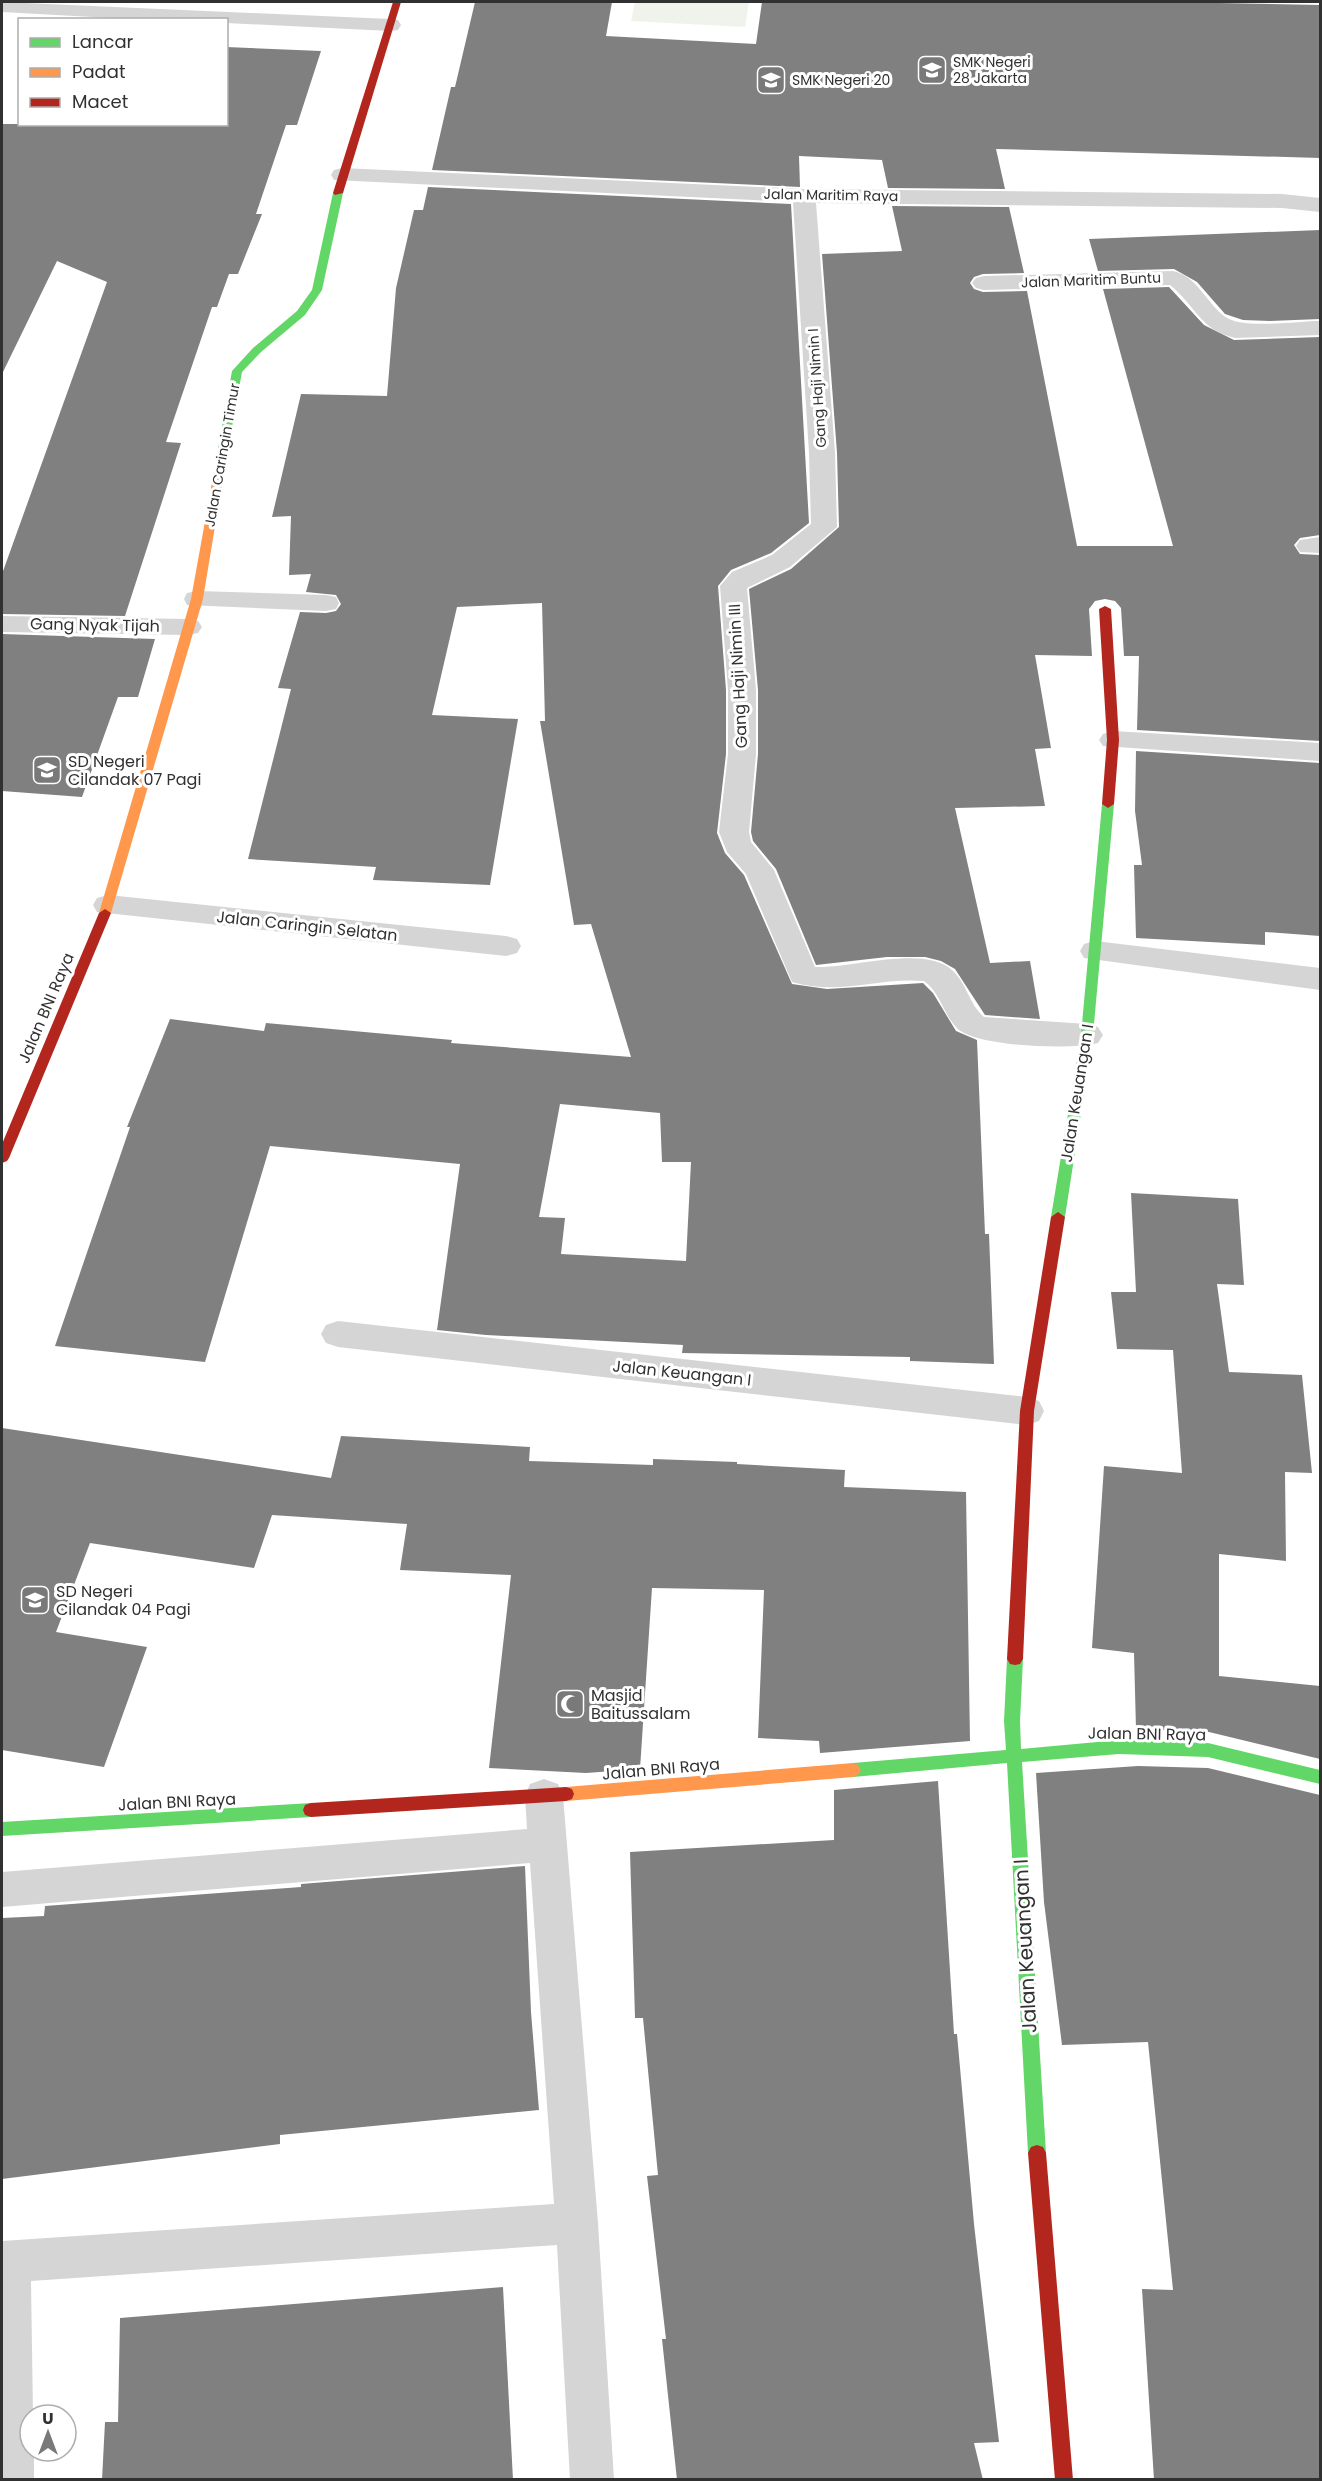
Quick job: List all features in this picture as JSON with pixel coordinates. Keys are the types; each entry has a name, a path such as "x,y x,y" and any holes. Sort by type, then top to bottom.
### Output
{"street":[{"name":"Jalan Caringin Timur","path":"108,904 197,599 237,371 245,360 308,308 313,299 342,175 397,2"},
{"path":"2,6 390,25"},
{"name":"Jalan Maritim Raya","path":"342,175 804,196 1282,201 1320,205"},
{"name":"Gang Haji Nimin I","path":"782,561 824,527 822,453 804,196"},
{"name":"Jalan Maritim Buntu","path":"984,283 1173,278 1180,281 1221,326 1235,332 1320,328"},
{"name":"Gang Haji Nimin III","path":"782,561 741,578 733,586 742,690 742,754 734,832 737,845 759,870 803,974 822,978 920,969 936,974 946,982 954,992 958,1011 975,1026 1011,1032 1087,1035"},
{"path":"197,599 326,603"},
{"name":"Jalan Keuangan I","path":"1064,2480 1039,2196 1012,1721 1027,1412 1087,1035 1113,741 1105,609"},
{"name":"Gang Nyak Tijah","path":"2,624 188,627"},
{"path":"1113,741 1320,752"},
{"name":"Jalan Caringin Selatan","path":"108,904 506,946"},
{"name":"Jalan BNI Raya","path":"2,1158 108,904"},
{"path":"1095,951 1320,979"},
{"name":"Jalan Keuangan I","path":"338,1334 1027,1412"},
{"name":"Jalan BNI Raya","path":"2,1829 544,1796 1119,1747 1208,1750 1320,1777"},
{"path":"544,1796 577,2223 592,2480"},
{"path":"2,1889 548,1844"},
{"path":"12,2480 5,2262 577,2223"}],"shaded area":[{"path":"635,2 749,2 745,27 631,21"}],"building":[{"path":"475,2 612,2 606,36 756,44 762,2 1167,2 1320,5 1320,158 996,149 1005,189 888,188 882,160 799,156 800,187 432,170 451,87 455,87"},
{"path":"228,47 321,51 297,125 286,125 256,214 262,214 238,274 229,274 217,307 212,307 166,442 181,443 125,616 2,614 2,574 107,282 57,261 2,374 2,124 18,124 18,126 228,126"},
{"path":"428,187 791,204 809,523 771,553 731,570 718,586 726,690 726,754 717,833 725,853 744,875 792,984 827,989 923,983 933,993 956,1031 977,1040 985,1234 989,1234 994,1364 910,1361 910,1357 682,1353 683,1345 486,1335 437,1330 460,1164 270,1146 205,1362 55,1346 130,1127 127,1127 170,1019 264,1031 266,1023 452,1040 451,1043 631,1057 591,924 574,925 540,721 545,721 542,603 457,607 432,715 518,719 490,885 373,880 376,867 248,859 291,689 278,688 300,612 326,613 336,611 341,604 336,595 306,592 311,574 289,575 291,516 272,517 301,394 387,396 396,288 414,210 423,210","holes":["560,1104 660,1113 662,1162 691,1162 686,1261 561,1254 565,1218 539,1217"]},
{"path":"892,206 1009,207 1024,273 983,274 974,277 970,283 974,289 983,292 1027,291 1077,546 1173,546 1103,289 1169,287 1204,325 1234,340 1320,337 1320,535 1300,538 1294,545 1300,554 1320,555 1320,741 1137,730 1139,656 1124,656 1121,608 1115,601 1105,599 1095,601 1089,609 1092,656 1035,655 1051,748 1035,749 1045,806 955,808 990,963 1030,961 1040,1019 985,1015 955,969 941,961 925,957 887,957 816,965 776,869 753,841 751,832 758,754 758,690 749,589 791,569 839,527 837,453 822,254 902,251"},
{"path":"1320,230 1320,319 1270,321 1243,320 1225,314 1197,282 1174,269 1098,271 1089,239"},
{"path":"2,634 155,639 138,697 118,697 82,797 2,791"},
{"path":"1136,751 1320,763 1320,936 1265,932 1265,945 1136,938 1134,865 1142,865 1135,811"},
{"path":"1131,1193 1238,1199 1244,1285 1217,1284 1229,1372 1302,1375 1312,1473 1285,1472 1286,1561 1219,1554 1219,1676 1320,1686 1320,1759 1209,1732 1136,1729 1134,1653 1092,1648 1104,1466 1182,1473 1173,1350 1117,1349 1111,1292 1136,1292"},
{"path":"2,1428 331,1478 341,1436 530,1447 529,1461 653,1465 653,1459 737,1462 737,1464 845,1470 844,1487 966,1492 970,1741 820,1753 819,1741 758,1738 764,1590 652,1588 640,1769 586,1773 489,1768 511,1575 400,1570 407,1524 272,1515 254,1568 90,1543 56,1632 147,1647 104,1767 2,1750"},
{"path":"1138,1766 1208,1768 1320,1795 1320,2480 1154,2480 1142,2289 1173,2290 1148,2042 1062,2045 1044,1902 1036,1773"},
{"path":"938,1781 954,2034 957,2034 974,2224 999,2442 974,2443 983,2480 677,2480 662,2339 666,2339 647,2176 658,2175 643,2018 635,2018 630,1852 834,1840 834,1790"},
{"path":"525,1866 531,2012 539,2110 280,2135 280,2144 2,2179 2,1918 44,1916 45,1906 301,1887 301,1884"},
{"path":"503,2287 513,2480 102,2480 105,2422 118,2422 120,2318"}],"traffic: fast":[{"path":"220,466 237,371 257,350 301,313 317,290 338,193"},
{"path":"1058,1217 1087,1035 1108,804"},
{"path":"1015,1659 1012,1721 1037,2153"},
{"path":"853,1770 1119,1747 1208,1750 1320,1777"},
{"path":"2,1829 311,1810"}],"traffic: slow":[{"path":"105,913 197,599 220,466"},
{"path":"566,1794 853,1770"}],"traffic: jam":[{"path":"338,193 397,2"},
{"path":"1105,609 1113,740 1108,804"},
{"path":"2,1158 105,913"},
{"path":"1015,1659 1027,1411 1058,1217"},
{"path":"311,1810 566,1794"},
{"path":"1037,2153 1064,2480"}],"place":[{"name":"SMK Negeri 28 Jakarta","path":"932,70"},
{"name":"SMK Negeri 20","path":"771,80"},
{"name":"SD Negeri Cilandak 07 Pagi","path":"47,770"},
{"name":"SD Negeri Cilandak 04 Pagi","path":"35,1600"},
{"name":"Masjid Baitussalam","path":"570,1704"}]}
